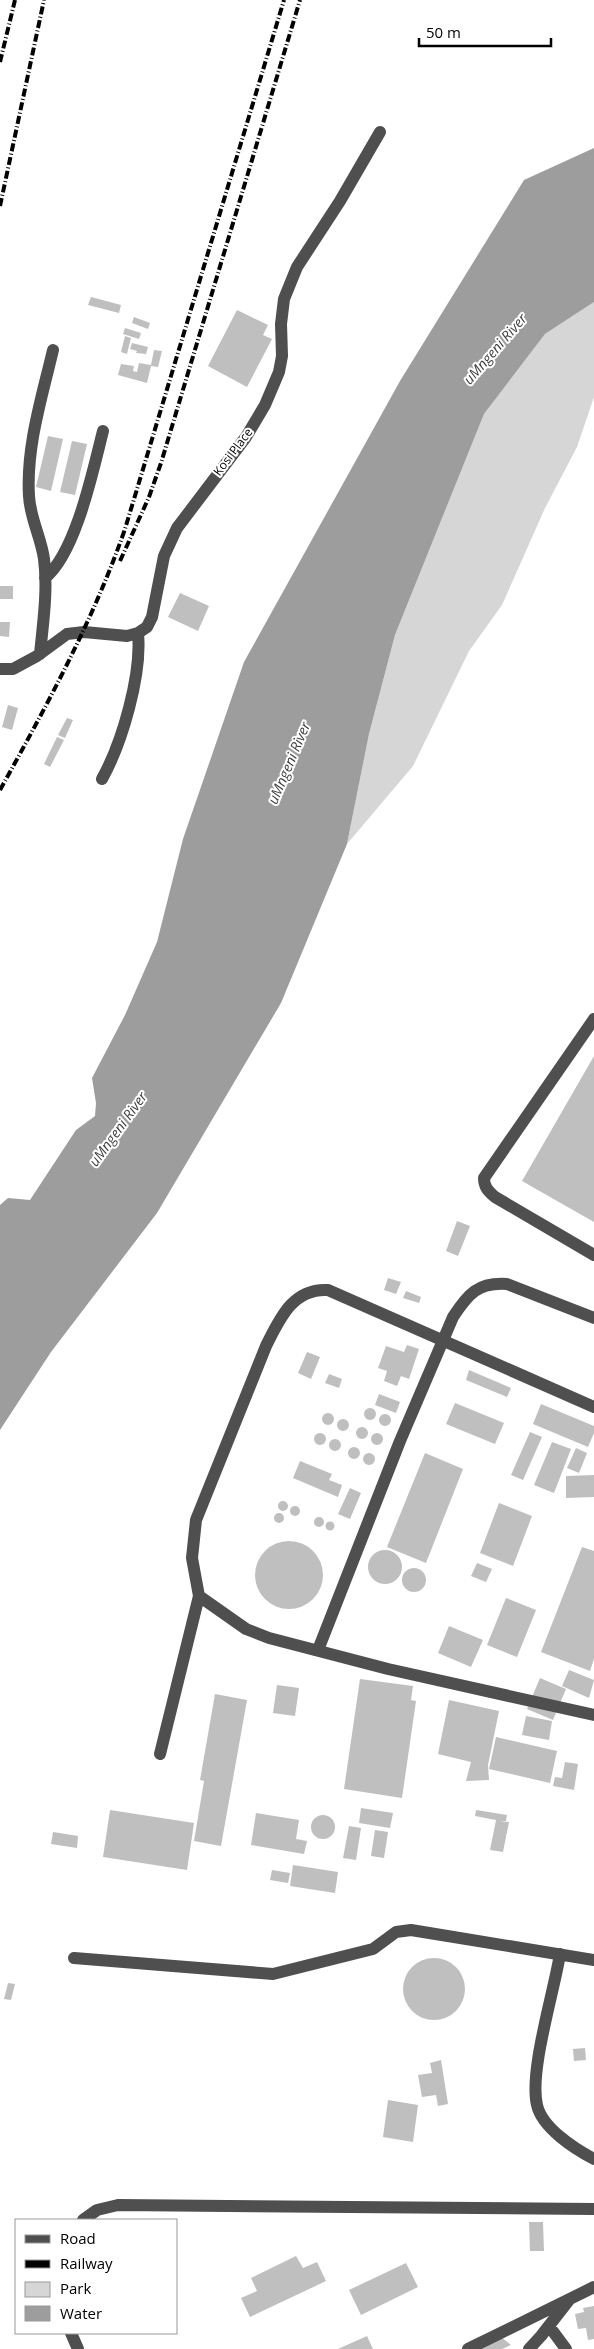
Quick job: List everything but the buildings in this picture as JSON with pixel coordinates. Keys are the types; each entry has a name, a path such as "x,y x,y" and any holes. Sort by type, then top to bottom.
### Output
{"lane":[{"name":"Kosi Place","path":"138,633 146,628 152,617 164,556 176,528 246,437 265,405 279,372 282,356 280,324 284,299 297,267 340,201 380,132"},
{"path":"40,654 44,558 29,497 29,473 35,427 53,350"},
{"path":"44,578 53,571 60,560 76,524 84,503 103,431"},
{"path":"0,669 13,669 40,654 67,634 84,632 127,636 138,633 140,649 133,694 110,766 102,779"},
{"path":"594,1019 484,1178 484,1185 495,1197 594,1255"},
{"path":"318,1650 400,1441 443,1340 462,1304 478,1287 494,1283 507,1284 594,1318"},
{"path":"160,1754 199,1596 192,1558 196,1520 266,1346 277,1323 292,1303 316,1289 328,1290 594,1407"},
{"path":"199,1596 246,1629 269,1638 388,1668 594,1715"},
{"path":"74,1958 273,1974 373,1949 396,1932 411,1930 594,1960"},
{"path":"560,1954 535,2080 537,2106 550,2128 577,2150 594,2160"},
{"path":"85,2219 105,2207 118,2205 594,2209"},
{"path":"468,2349 594,2287"},
{"path":"528,2349 549,2326 570,2298"},
{"path":"549,2326 566,2349"},
{"path":"71,2334 78,2349"}],"green space":[{"path":"594,302 594,397 577,447 545,508 502,605 469,651 413,766 347,844 369,734 395,635 484,414 545,334"}],"water":[{"name":"uMngeni River","path":"594,148 594,302 545,334 484,414 395,635 369,734 347,844 281,1003 157,1213 51,1352 0,1430 0,1205 8,1198 30,1200 76,1130 95,1116 96,1103 92,1078 125,1015 157,942 183,839 244,662 400,381 524,180"}],"railway":[{"path":"0,62 15,0"},
{"path":"0,206 44,0"},
{"path":"0,790 84,630 125,529 284,0"},
{"path":"120,561 149,497 161,463 300,0"}]}
